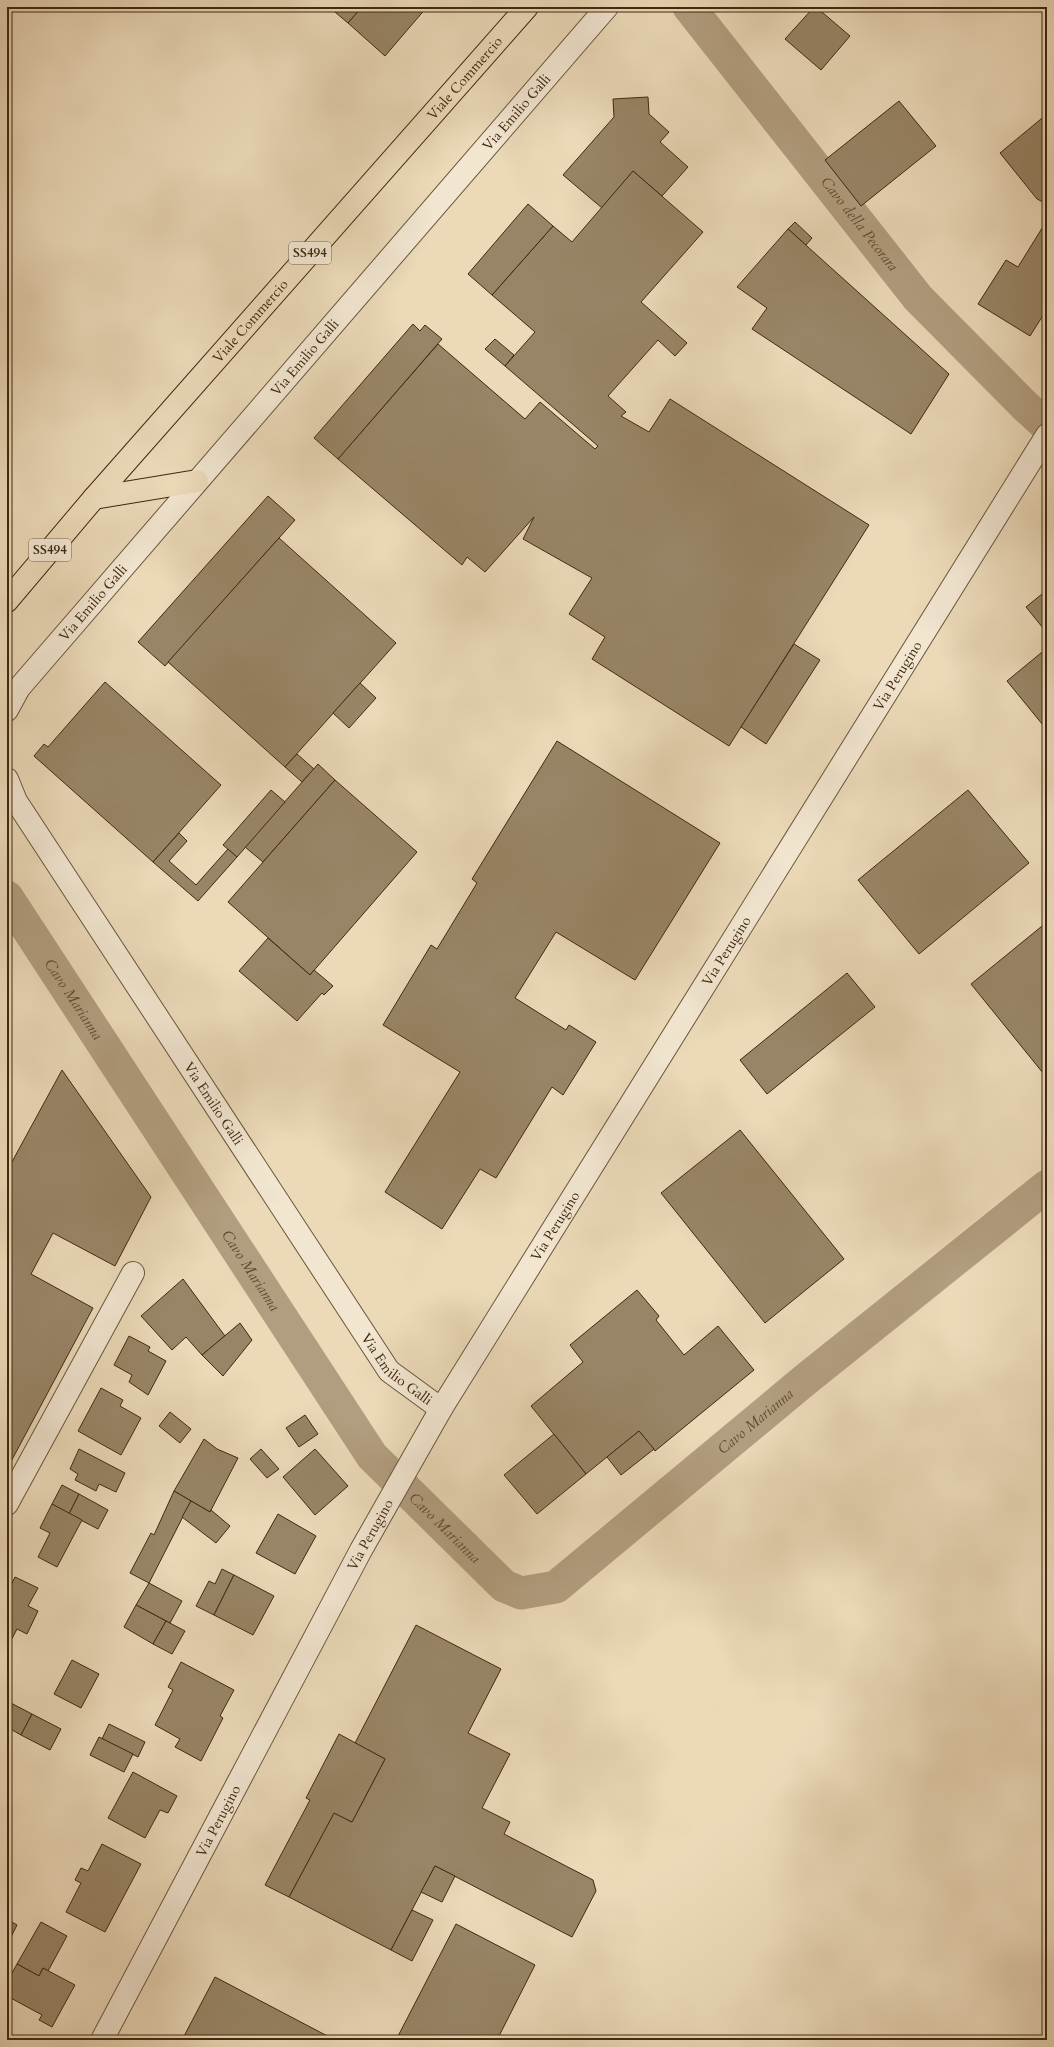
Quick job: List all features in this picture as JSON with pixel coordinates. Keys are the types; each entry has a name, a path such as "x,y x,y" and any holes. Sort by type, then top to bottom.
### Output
{"main road":[{"name":"Viale Commercio","path":"7,601 94,498 527,7"},
{"path":"94,498 197,481"}],"street":[{"name":"Via Emilio Galli","path":"7,710 19,688 607,7"},
{"name":"Via Perugino","path":"102,2040 361,1550 442,1409 1047,435"},
{"name":"Via Emilio Galli","path":"7,779 16,801 389,1371 442,1409"},
{"path":"7,1504 132,1273"}],"building":[{"path":"329,7 362,7 348,23"},
{"path":"362,7 427,7 385,56 348,23"},
{"path":"814,7 816,7 850,36 821,70 785,39"},
{"path":"648,97 649,114 669,132 660,142 688,167 662,196 633,171 602,208 563,175 614,117 613,99"},
{"path":"899,101 936,146 861,206 825,160"},
{"path":"1047,114 1047,204 1037,199 1000,153"},
{"path":"633,171 703,232 641,302 687,343 675,356 658,340 608,396 626,412 621,416 649,432 670,399 869,525 729,746 592,659 605,637 569,614 592,578 523,539 534,517 485,572 467,557 462,565 338,459 438,344 525,419 540,402 595,449 598,446 505,366 535,332 492,295 553,226 572,242"},
{"path":"528,204 553,226 492,295 468,274"},
{"path":"795,222 812,238 806,245 788,229"},
{"path":"1044,225 1047,227 1047,309 1030,336 978,304 1006,260 1018,267"},
{"path":"788,229 949,374 911,434 752,329 767,308 737,287"},
{"path":"413,324 420,331 425,325 442,339 338,459 314,438"},
{"path":"495,339 514,355 505,366 485,349"},
{"path":"268,496 295,520 165,666 138,642"},
{"path":"279,538 396,643 285,767 168,662"},
{"path":"1047,590 1047,633 1026,607"},
{"path":"794,644 820,660 766,744 741,727"},
{"path":"1047,648 1047,730 1007,681"},
{"path":"105,682 221,785 153,862 34,756 44,744 48,747"},
{"path":"360,683 376,698 349,728 333,713"},
{"path":"557,741 720,843 635,980 556,932 515,998 566,1030 569,1025 596,1042 563,1095 552,1087 496,1178 480,1169 442,1229 385,1192 460,1072 383,1025 431,945 437,949 477,883 472,879"},
{"path":"297,754 314,769 302,782 285,767"},
{"path":"318,764 335,780 263,862 245,847"},
{"path":"335,780 417,852 310,975 228,902"},
{"path":"271,790 285,802 237,857 223,845"},
{"path":"968,790 1029,863 919,954 858,880"},
{"path":"179,833 187,841 169,861 196,885 228,849 237,857 198,901 153,862"},
{"path":"1047,922 1047,1078 971,984"},
{"path":"268,938 310,975 314,970 333,986 324,995 322,993 297,1021 239,971"},
{"path":"847,973 875,1007 767,1094 740,1060"},
{"path":"62,1070 151,1197 115,1266 53,1233 31,1274 93,1308 7,1469 7,1171"},
{"path":"740,1130 844,1259 765,1323 661,1193"},
{"path":"183,1279 225,1336 202,1355 186,1337 172,1350 141,1316"},
{"path":"637,1290 659,1316 656,1320 684,1355 718,1326 754,1370 655,1451 639,1431 586,1474 531,1406 583,1362 570,1345"},
{"path":"240,1323 252,1340 223,1376 202,1355"},
{"path":"129,1336 150,1347 148,1351 166,1361 148,1395 129,1382 132,1375 114,1365"},
{"path":"101,1388 123,1400 120,1406 141,1418 121,1455 78,1431"},
{"path":"170,1412 191,1429 180,1443 159,1426"},
{"path":"305,1415 318,1434 299,1447 286,1428"},
{"path":"639,1431 654,1449 621,1475 607,1457"},
{"path":"554,1434 586,1474 537,1514 504,1475"},
{"path":"204,1439 217,1449 238,1458 210,1512 174,1491"},
{"path":"79,1449 125,1473 116,1492 99,1484 96,1491 75,1480 78,1474 70,1469"},
{"path":"261,1449 279,1469 267,1478 250,1459"},
{"path":"315,1449 348,1486 315,1515 283,1477"},
{"path":"62,1485 79,1494 69,1514 52,1504"},
{"path":"174,1491 191,1501 149,1583 130,1573 151,1533 154,1535"},
{"path":"79,1494 108,1510 98,1529 69,1514"},
{"path":"191,1501 210,1512 211,1510 230,1526 216,1543 182,1517"},
{"path":"52,1504 82,1520 57,1567 38,1557 50,1533 40,1528"},
{"path":"278,1514 316,1536 295,1574 256,1553"},
{"path":"222,1569 234,1575 214,1615 196,1606 209,1581 215,1584"},
{"path":"234,1575 274,1596 253,1635 214,1615"},
{"path":"15,1577 38,1588 28,1606 38,1611 27,1634 17,1629 7,1648 7,1593"},
{"path":"149,1583 182,1601 170,1623 136,1605"},
{"path":"136,1605 166,1621 153,1644 124,1627"},
{"path":"166,1621 185,1631 172,1654 153,1644"},
{"path":"416,1625 501,1669 468,1733 510,1754 482,1808 510,1822 504,1834 593,1880 596,1891 572,1937 435,1866 391,1950 289,1897 334,1813 352,1822 385,1759 355,1743"},
{"path":"72,1660 99,1674 81,1708 54,1694"},
{"path":"181,1662 234,1690 220,1716 223,1718 201,1761 175,1747 180,1739 155,1725 173,1690 168,1687"},
{"path":"7,1701 32,1714 21,1735 7,1727"},
{"path":"32,1714 61,1729 50,1750 21,1735"},
{"path":"109,1724 145,1742 138,1757 102,1739"},
{"path":"339,1734 385,1759 352,1822 334,1813 289,1897 265,1885 310,1800 306,1798"},
{"path":"99,1737 133,1754 124,1772 90,1755"},
{"path":"133,1772 177,1796 168,1813 160,1810 145,1838 108,1818"},
{"path":"102,1844 141,1864 105,1932 66,1912 81,1883 75,1880 81,1868 88,1871"},
{"path":"435,1866 455,1876 442,1902 421,1892"},
{"path":"412,1910 433,1920 412,1961 391,1950"},
{"path":"7,1919 17,1925 7,1945"},
{"path":"41,1922 67,1936 48,1971 43,1968 39,1976 17,1964"},
{"path":"456,1924 535,1965 497,2040 396,2040"},
{"path":"17,1964 39,1976 43,1968 75,1985 52,2027 39,2020 42,2015 7,1996 7,1982"},
{"path":"215,1977 335,2040 182,2040"}],"waterway":[{"name":"Cavo della Pecorara","path":"689,7 918,298 1025,406 1047,426"},
{"name":"Cavo Marianna","path":"7,897 372,1456 504,1586 521,1593 556,1587 805,1380 1047,1186"}]}
